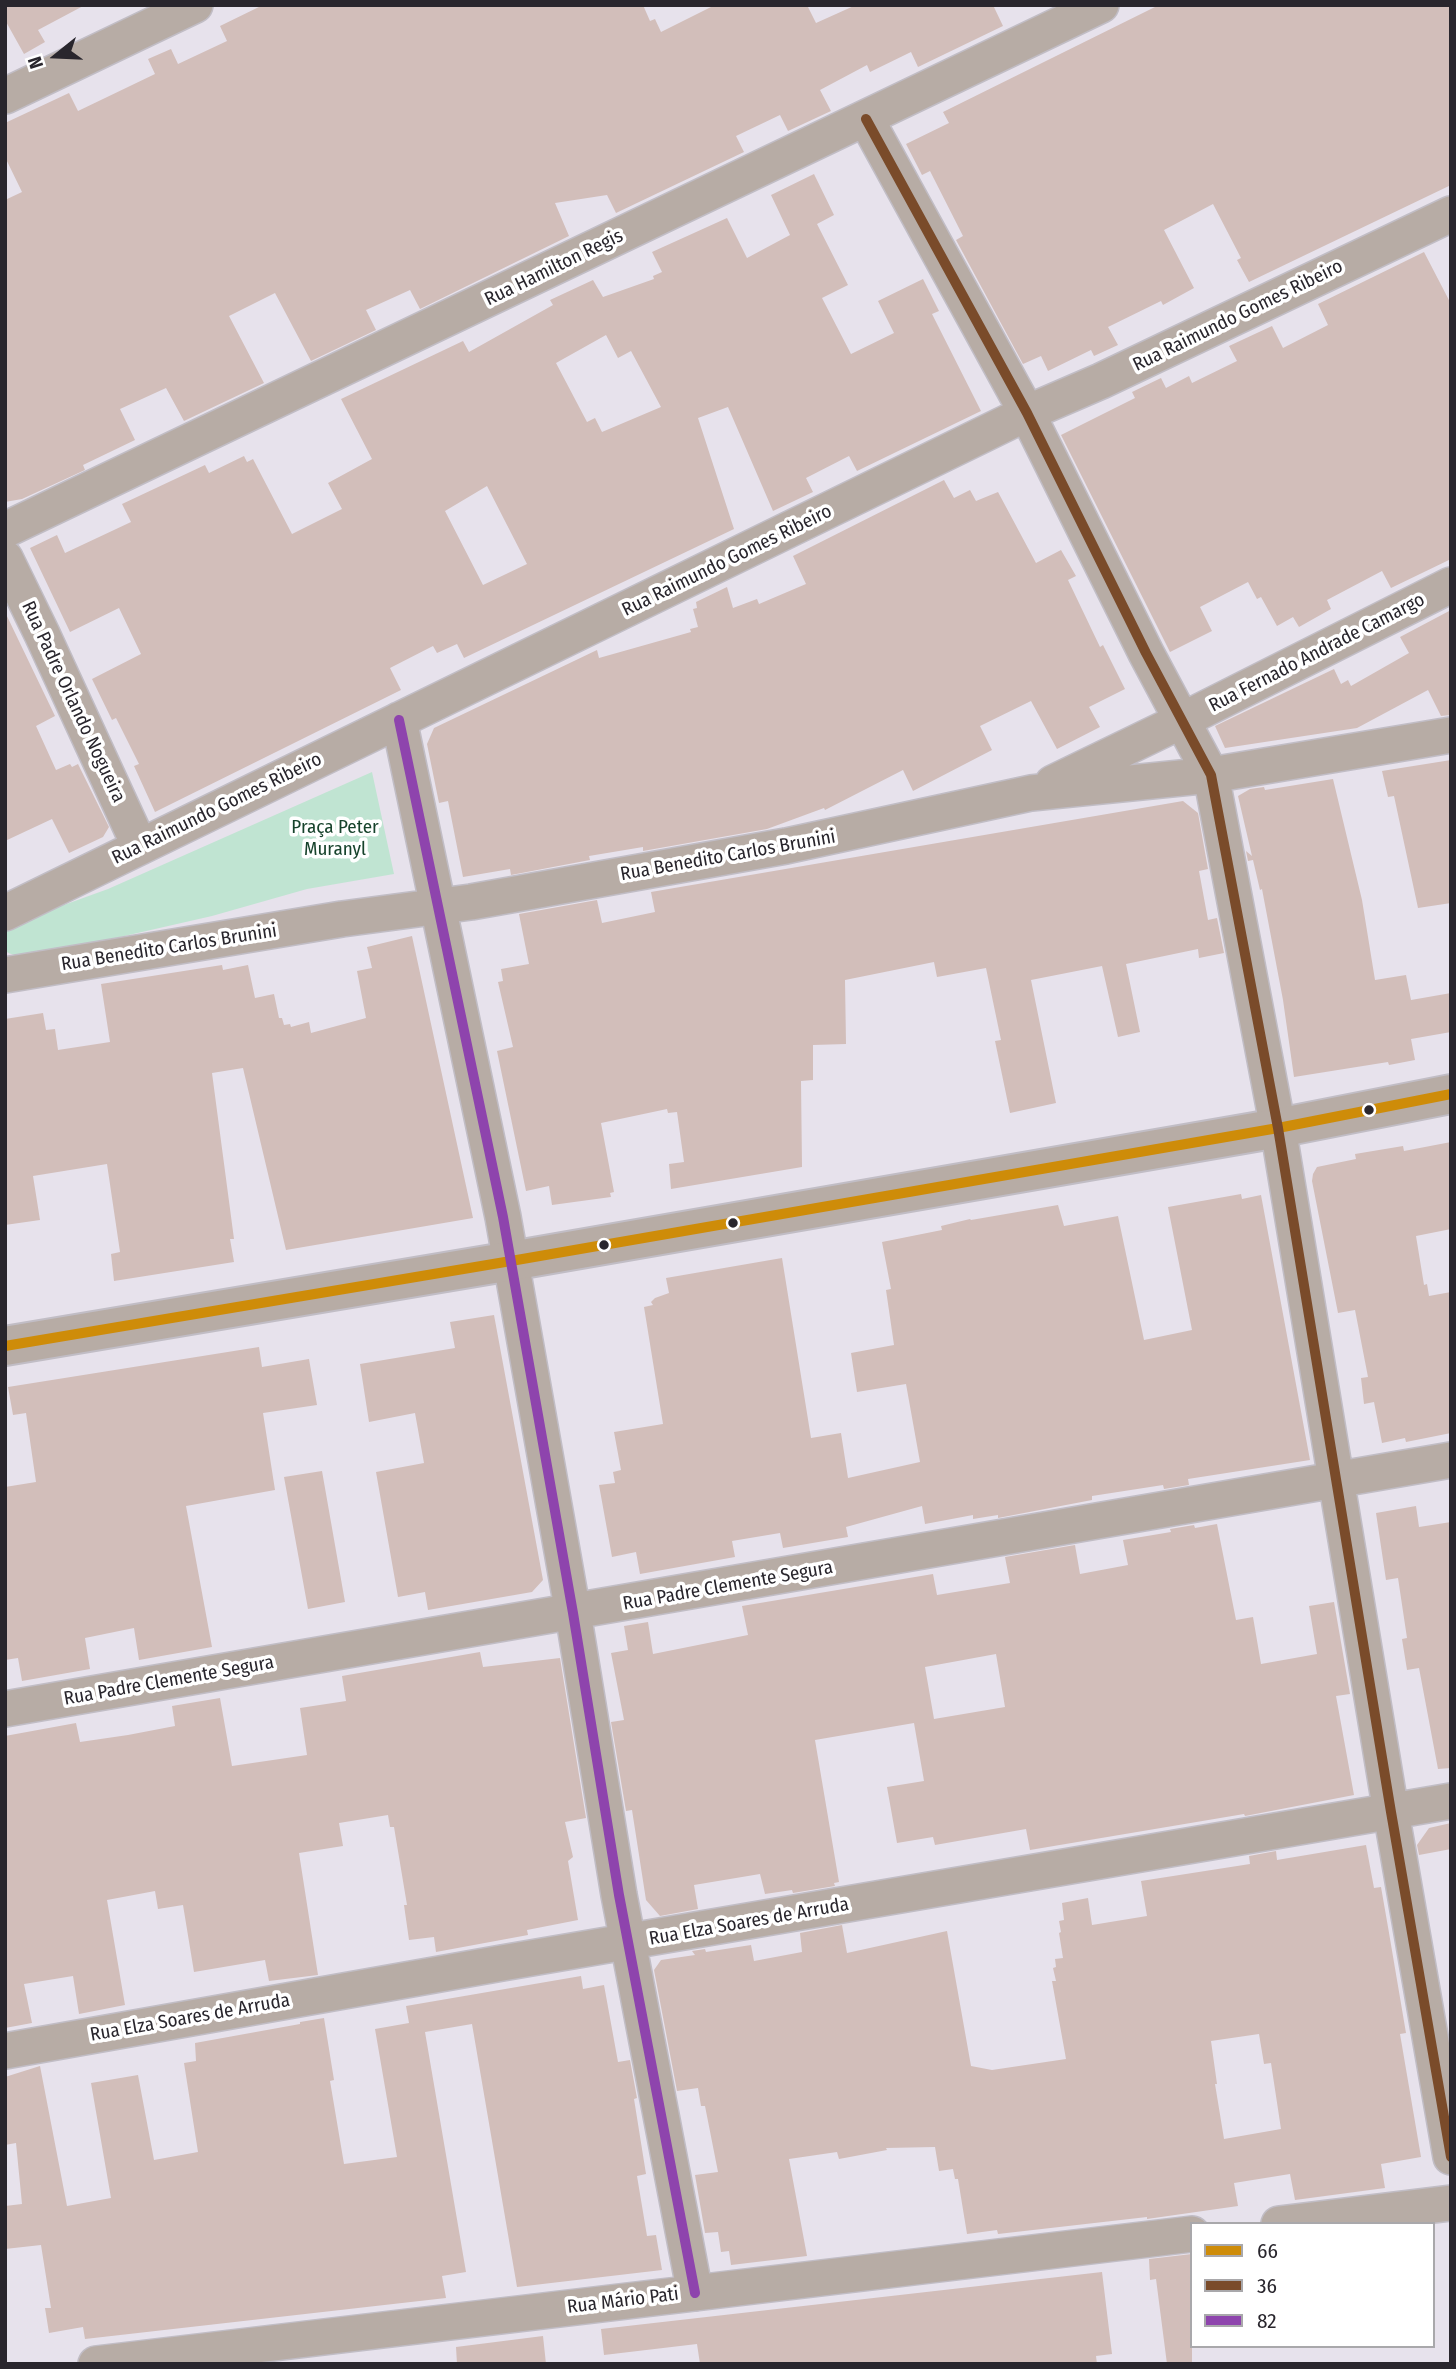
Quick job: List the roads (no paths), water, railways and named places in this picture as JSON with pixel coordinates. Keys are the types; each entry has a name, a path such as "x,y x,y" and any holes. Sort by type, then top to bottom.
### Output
{"street":[{"path":"5,96 195,5"},
{"name":"Rua Hamilton Regis","path":"5,530 1101,5"},
{"path":"866,119 1027,413 1181,721 1211,775 1278,1128 1451,2157"},
{"name":"Rua Raimundo Gomes Ribeiro","path":"5,913 1027,413 1101,382 1451,214"},
{"name":"Rua Padre Orlando Nogueira","path":"5,558 43,634 140,847"},
{"name":"Rua Fernado Andrade Camargo","path":"1031,793 1451,585"},
{"path":"399,720 511,1261 627,1942 695,2293"},
{"name":"Rua Benedito Carlos Brunini","path":"5,975 342,919 437,906 786,846 1031,793 1211,775 1451,735"},
{"path":"5,1346 1278,1128 1451,1094"},
{"name":"Rua Padre Clemente Segura","path":"5,1709 1451,1460"},
{"name":"Rua Elza Soares de Arruda","path":"5,2051 1451,1801"},
{"path":"1295,2222 1451,2203"},
{"name":"Rua Mário Pati","path":"96,2364 1190,2234"}],"park label":[{"name":"Praça Peter Muranyl","path":"335,839"}]}
